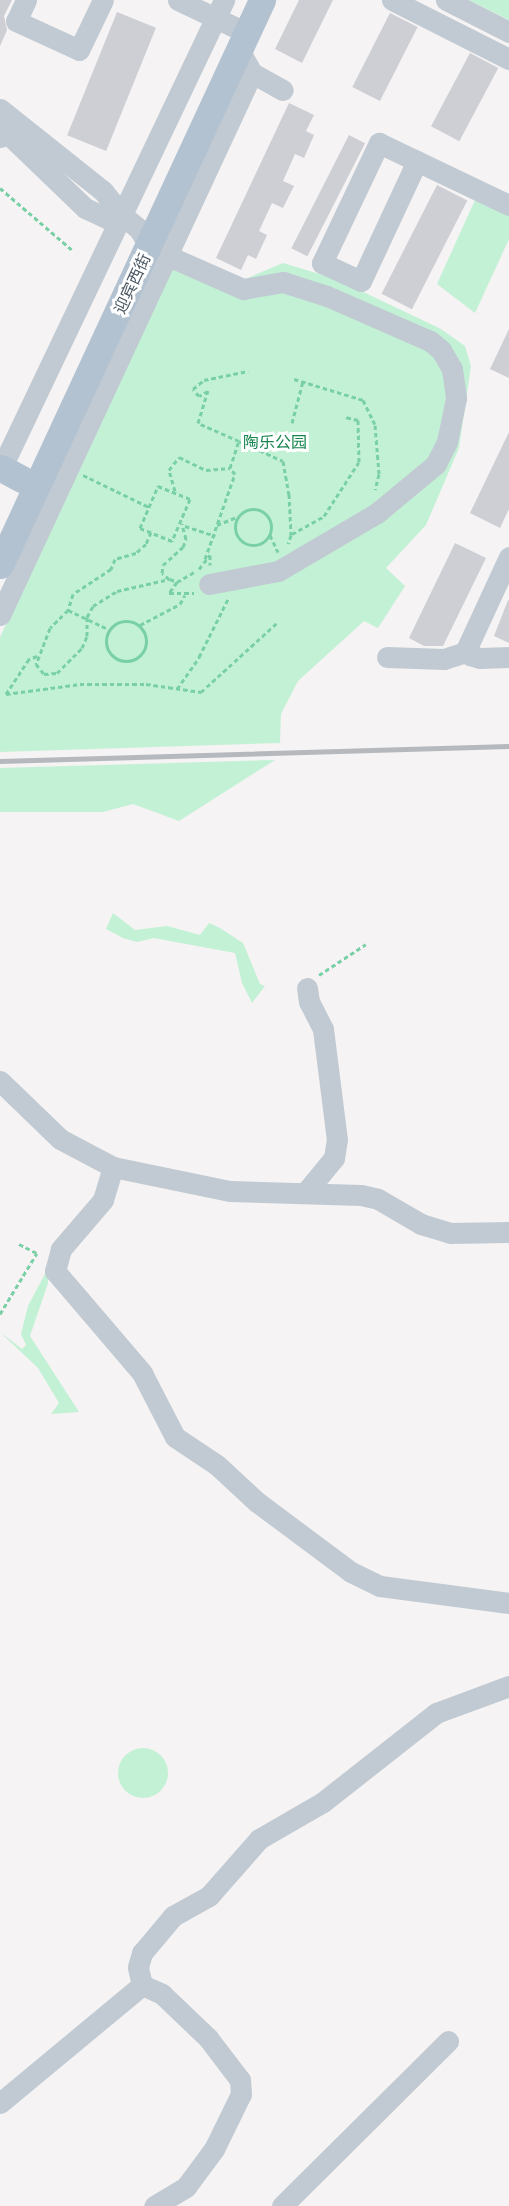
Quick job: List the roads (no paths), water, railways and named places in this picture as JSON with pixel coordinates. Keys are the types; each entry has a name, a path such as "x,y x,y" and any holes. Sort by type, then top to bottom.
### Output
{"main road":[{"name":"迎宾西街","path":"0,525 145,237 232,25 246,0"},
{"name":"迎宾西街","path":"145,237 203,153 232,25 262,0"},
{"name":"迎宾西街","path":"0,565 24,480"}],"street":[{"path":"26,0 16,21 79,50 102,0"},
{"path":"178,0 232,25 252,74 283,90"},
{"path":"392,0 509,59"},
{"path":"446,0 509,32"},
{"path":"203,153 252,74"},
{"path":"0,109 102,191 145,237"},
{"path":"0,137 5,131 85,208 243,289 284,282 327,296 441,350 452,369 456,398 447,442 436,464 377,513 278,571 209,584"},
{"path":"417,161 361,280 322,263 379,143 417,161 509,205"},
{"path":"24,480 71,469 145,237"},
{"path":"0,615 24,480 145,237"},
{"path":"509,557 471,635 480,658 509,657"},
{"path":"387,657 444,659 476,644"},
{"path":"306,1192 334,1158 337,1140 323,1029 309,1002 307,988"},
{"path":"0,1081 60,1139 113,1167 230,1191 306,1192 378,1199 421,1224 450,1233 509,1232"},
{"path":"113,1167 103,1200 61,1249 55,1271 62,1284 142,1372 175,1437 217,1466 257,1503 351,1572 380,1586 509,1603"},
{"path":"142,1985 138,1967 142,1953 173,1916 209,1896 259,1839 323,1802 436,1713 509,1686"},
{"path":"0,2103 142,1985"},
{"path":"142,1985 162,1994 208,2038 240,2080 241,2087 214,2150 186,2187 154,2206"},
{"path":"282,2206 448,2041"}],"railway":[{"path":"0,761 509,746"}],"park label":[{"name":"陶乐公园","path":"275,443"}]}
